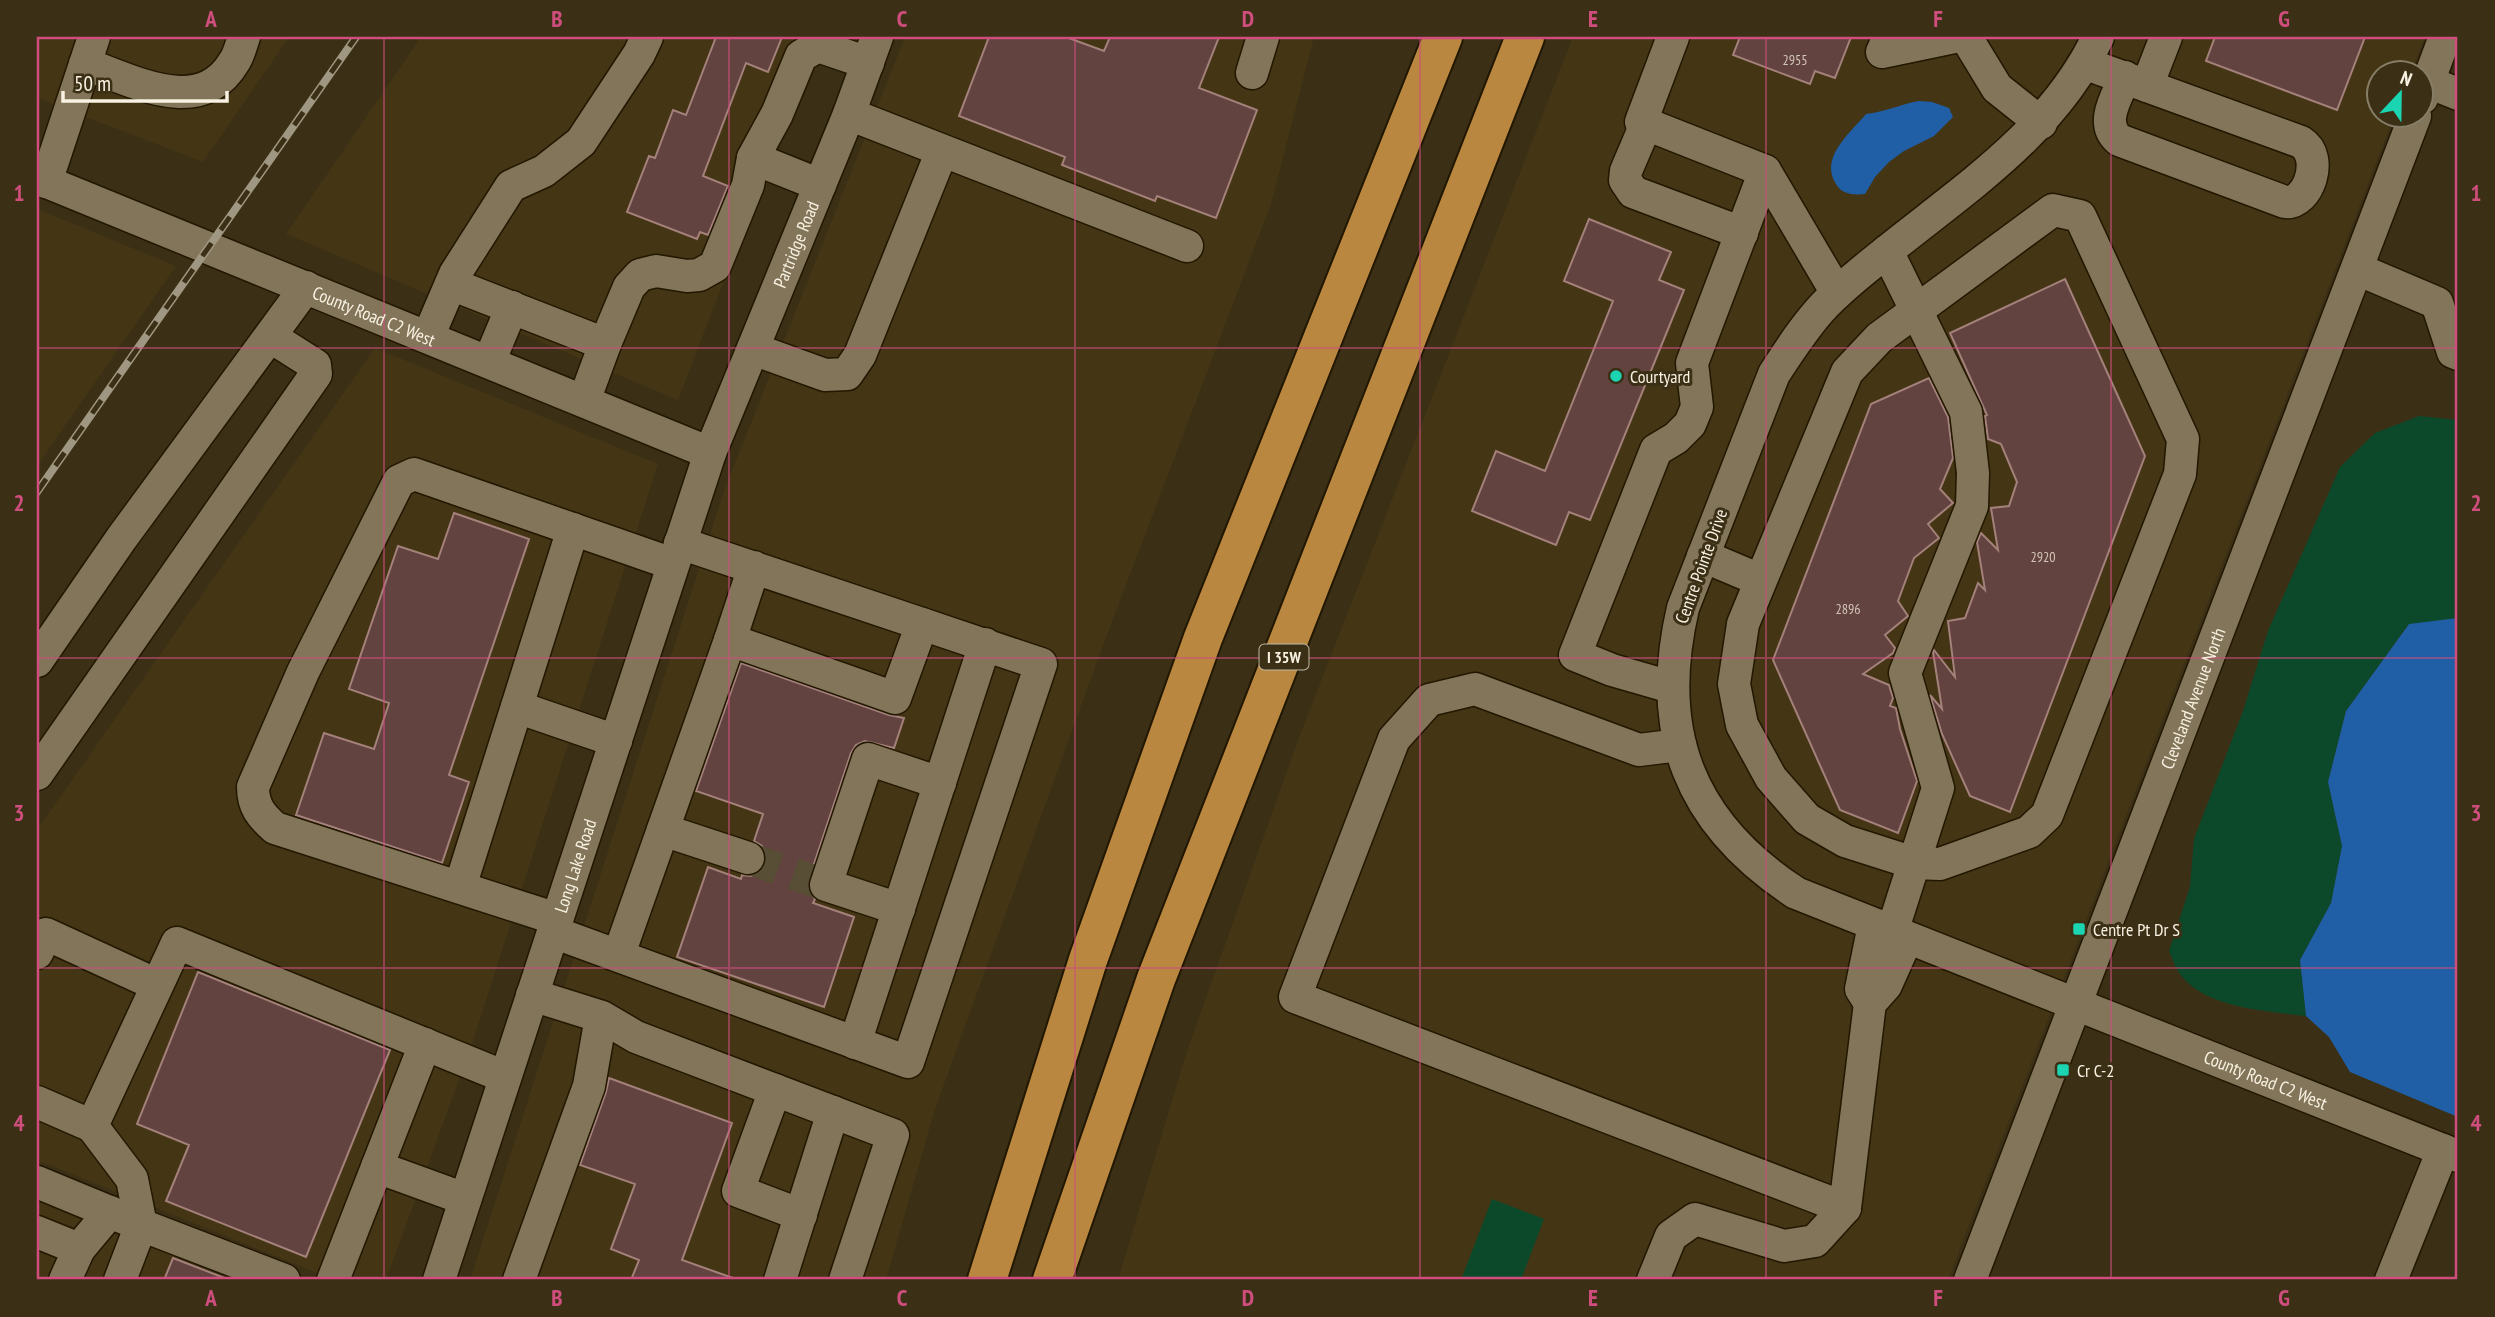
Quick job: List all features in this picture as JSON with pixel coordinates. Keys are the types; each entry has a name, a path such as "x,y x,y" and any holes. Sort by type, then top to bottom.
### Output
{"highway":[{"path":"987,1280 1084,973 1203,638 1443,37"},
{"name":"I 35W","path":"1052,1280 1156,979 1525,37"}],"street":[{"path":"42,180 89,50 166,92 194,93 218,82 235,61 244,37"},
{"path":"428,337 451,284 511,187 544,170 581,142 639,54 647,37"},
{"path":"1252,73 1263,37"},
{"path":"1673,37 1641,122 1766,171 1838,293"},
{"path":"1889,37 1882,52 1954,37"},
{"path":"1966,37 1997,88 2041,123"},
{"path":"2091,50 2136,82 2307,145 2314,157 2314,164 2303,195 2295,201 2285,202 2119,140 2110,130 2109,119 2136,82 2166,37"},
{"path":"2436,61 2445,37"},
{"path":"584,401 629,287 640,275 656,271 687,276 699,275 715,266 748,185 753,158 777,114 801,56 818,46 872,50"},
{"name":"Partridge Road","path":"710,453 849,114 872,50"},
{"name":"Centre Pointe Drive","path":"2076,1003 1796,893 1768,875 1742,853 1717,824 1698,792 1680,745 1671,687 1674,645 1703,556 1774,374 1796,340 1822,307 2041,123 2065,94 2091,50"},
{"path":"2436,91 2458,94"},
{"path":"849,114 1187,246"},
{"path":"1646,124 1626,171 1625,180 1633,192 1742,233"},
{"name":"Cleveland Avenue North","path":"1970,1280 2410,130"},
{"path":"752,349 825,375 847,374 860,355 942,151"},
{"path":"753,158 820,185"},
{"path":"1671,687 1612,670 1575,655 1656,450 1676,438 1690,424 1697,407 1692,363 1766,171"},
{"name":"County Road C2 West","path":"42,180 710,453"},
{"path":"2053,210 2080,216 2183,439 2180,474 2048,815 2029,832 1940,864 1914,863 1845,841 1807,819 1771,778 1742,725 1734,684 1743,625 1760,580 1847,372 1879,338 2053,210"},
{"path":"1653,1280 1671,1236 1695,1219 1784,1246 1815,1241 1845,1208 1870,1003 1861,989 1891,932 1938,788 1905,673 1972,506 1973,472 1966,412 1887,251"},
{"path":"2357,268 2437,303 2454,352 2458,354"},
{"path":"451,284 606,344"},
{"path":"37,661 121,539 306,287"},
{"path":"489,362 512,307"},
{"path":"37,774 316,374 315,365 271,337"},
{"name":"Long Lake Road","path":"439,1280 710,453"},
{"path":"414,474 573,529 677,554 754,567 1041,664 908,1062 619,954 460,887 275,828 262,818 253,801 253,787 303,672 399,481 414,474"},
{"path":"460,887 573,529"},
{"path":"1703,556 1760,580"},
{"path":"619,954 754,567"},
{"path":"730,640 895,698 922,624"},
{"path":"855,1043 985,644"},
{"path":"1680,745 1639,750 1475,689 1429,700 1394,739 1295,997 1845,1208"},
{"path":"517,708 615,741"},
{"path":"899,909 822,884 868,759 940,783"},
{"path":"663,831 748,858"},
{"path":"37,953 46,934 157,985"},
{"path":"92,1126 177,943 505,1077"},
{"path":"532,995 601,1017 636,1037 893,1135 845,1280"},
{"name":"County Road C2 West","path":"2076,1003 2451,1153"},
{"path":"519,1280 589,1086 601,1017"},
{"path":"333,1280 425,1045"},
{"path":"775,1090 738,1191 801,1215"},
{"path":"37,1102 92,1126 132,1180 141,1225 120,1280"},
{"path":"780,1280 833,1112"},
{"path":"2391,1280 2451,1153"},
{"path":"377,1167 465,1199"},
{"path":"37,1182 284,1280"},
{"path":"65,1280 79,1249 110,1212"},
{"path":"37,1232 79,1249"}],"shaded area":[{"path":"37,37 289,37 203,162 37,98"},
{"path":"421,37 818,37 678,400 286,234"},
{"path":"905,37 1314,37 1271,204 1102,648 935,1109 886,1280 470,1280 725,488"},
{"path":"1573,37 2425,37 2416,60 2366,60 2366,130 2389,130 1948,1280 1118,1280 1187,1051 1301,732"},
{"path":"37,209 176,266 37,466"},
{"path":"375,348 658,464 472,1044 386,1280 335,1280 37,1160 37,830"},
{"path":"37,1195 254,1280 37,1280"}],"green space":[{"path":"2419,416 2458,420 2458,618 2408,625 2346,711 2328,782 2342,846 2331,903 2300,960 2306,1016 2236,1006 2202,993 2188,983 2177,969 2169,951 2190,887 2194,839 2243,711 2268,631 2340,467 2375,433"},
{"path":"1492,1199 1544,1219 1521,1280 1461,1280"}],"water":[{"path":"1919,101 1949,108 1953,117 1934,136 1889,162 1875,177 1865,194 1842,190 1836,184 1831,165 1839,146 1852,129 1866,114"},
{"path":"2458,618 2458,1117 2350,1072 2329,1037 2306,1016 2300,960 2331,903 2342,846 2328,782 2346,711 2409,624"}],"building":[{"path":"716,37 782,37 768,72 746,63 703,176 728,186 708,235 700,232 697,239 627,212 649,156 655,158 673,110 686,115"},
{"path":"989,37 1066,37 1104,51 1110,37 1219,37 1199,88 1257,110 1216,218 1157,196 1155,201 1062,165 1065,157 959,116"},
{"path":"1740,37 1851,37 1835,78 1815,71 1810,84 1733,55"},
{"path":"2215,37 2365,37 2337,110 2206,61"},
{"name":"Courtyard","path":"1589,219 1671,252 1659,280 1684,290 1590,520 1569,512 1556,545 1472,511 1496,451 1545,471 1613,301 1564,281"},
{"path":"2065,279 2145,456 2010,812 1970,796 1942,734 1930,695 1942,709 1933,652 1934,650 1955,677 1948,621 1965,618 1978,583 1985,590 1977,542 1981,533 1998,550 1991,508 2009,506 2017,482 2001,444 1988,439 1987,415 1950,333"},
{"path":"1929,378 1948,417 1953,458 1940,489 1953,503 1928,524 1939,538 1914,558 1898,601 1908,616 1885,635 1895,648 1893,653 1863,674 1889,685 1893,698 1890,706 1896,708 1917,781 1898,833 1840,810 1773,660 1871,404"},
{"path":"454,513 529,539 449,775 469,782 442,863 296,815 324,733 374,749 389,703 349,689 398,546 438,559"},
{"path":"741,663 904,718 894,748 865,741 856,745 851,753 809,879 808,889 815,899 813,903 854,917 824,1007 677,957 708,867 741,879 742,875 751,876 760,872 766,863 762,846 754,841 763,814 696,791"},
{"path":"198,972 390,1050 306,1257 166,1201 189,1145 137,1124"},
{"path":"609,1078 732,1123 682,1260 733,1280 631,1280 639,1260 611,1249 635,1184 580,1165"},
{"path":"173,1258 227,1279 227,1280 164,1280"}],"tunnel":[{"path":"748,858 819,883"}],"railway":[{"path":"37,492 356,37"}],"place":[{"name":"Courtyard","path":"1616,376"},
{"name":"Centre Pt Dr S","path":"2079,929"},
{"name":"Cr C-2","path":"2063,1070"}]}
